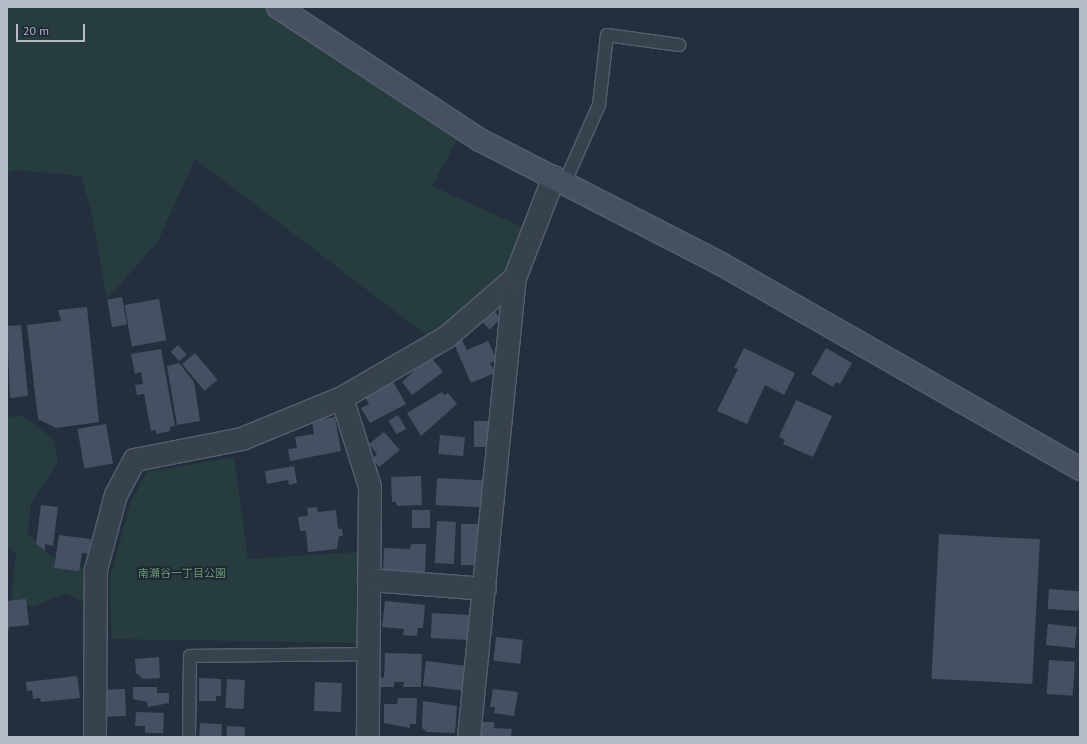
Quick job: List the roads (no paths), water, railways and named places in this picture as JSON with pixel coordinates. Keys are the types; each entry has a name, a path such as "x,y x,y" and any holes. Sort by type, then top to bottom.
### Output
{"street":[{"path":"278,7 450,122 721,264 1080,469"},
{"path":"469,737 516,278 560,179"},
{"path":"95,737 96,570 116,495 135,460 242,439 342,398 447,337 516,278"},
{"path":"342,398 370,488 368,737"},
{"path":"369,580 485,589"}],"lane":[{"path":"560,179 598,105 607,35 679,45"},
{"path":"189,737 190,656 369,654"}],"park label":[{"name":"南瀬谷一丁目公園","path":"182,573"}]}
